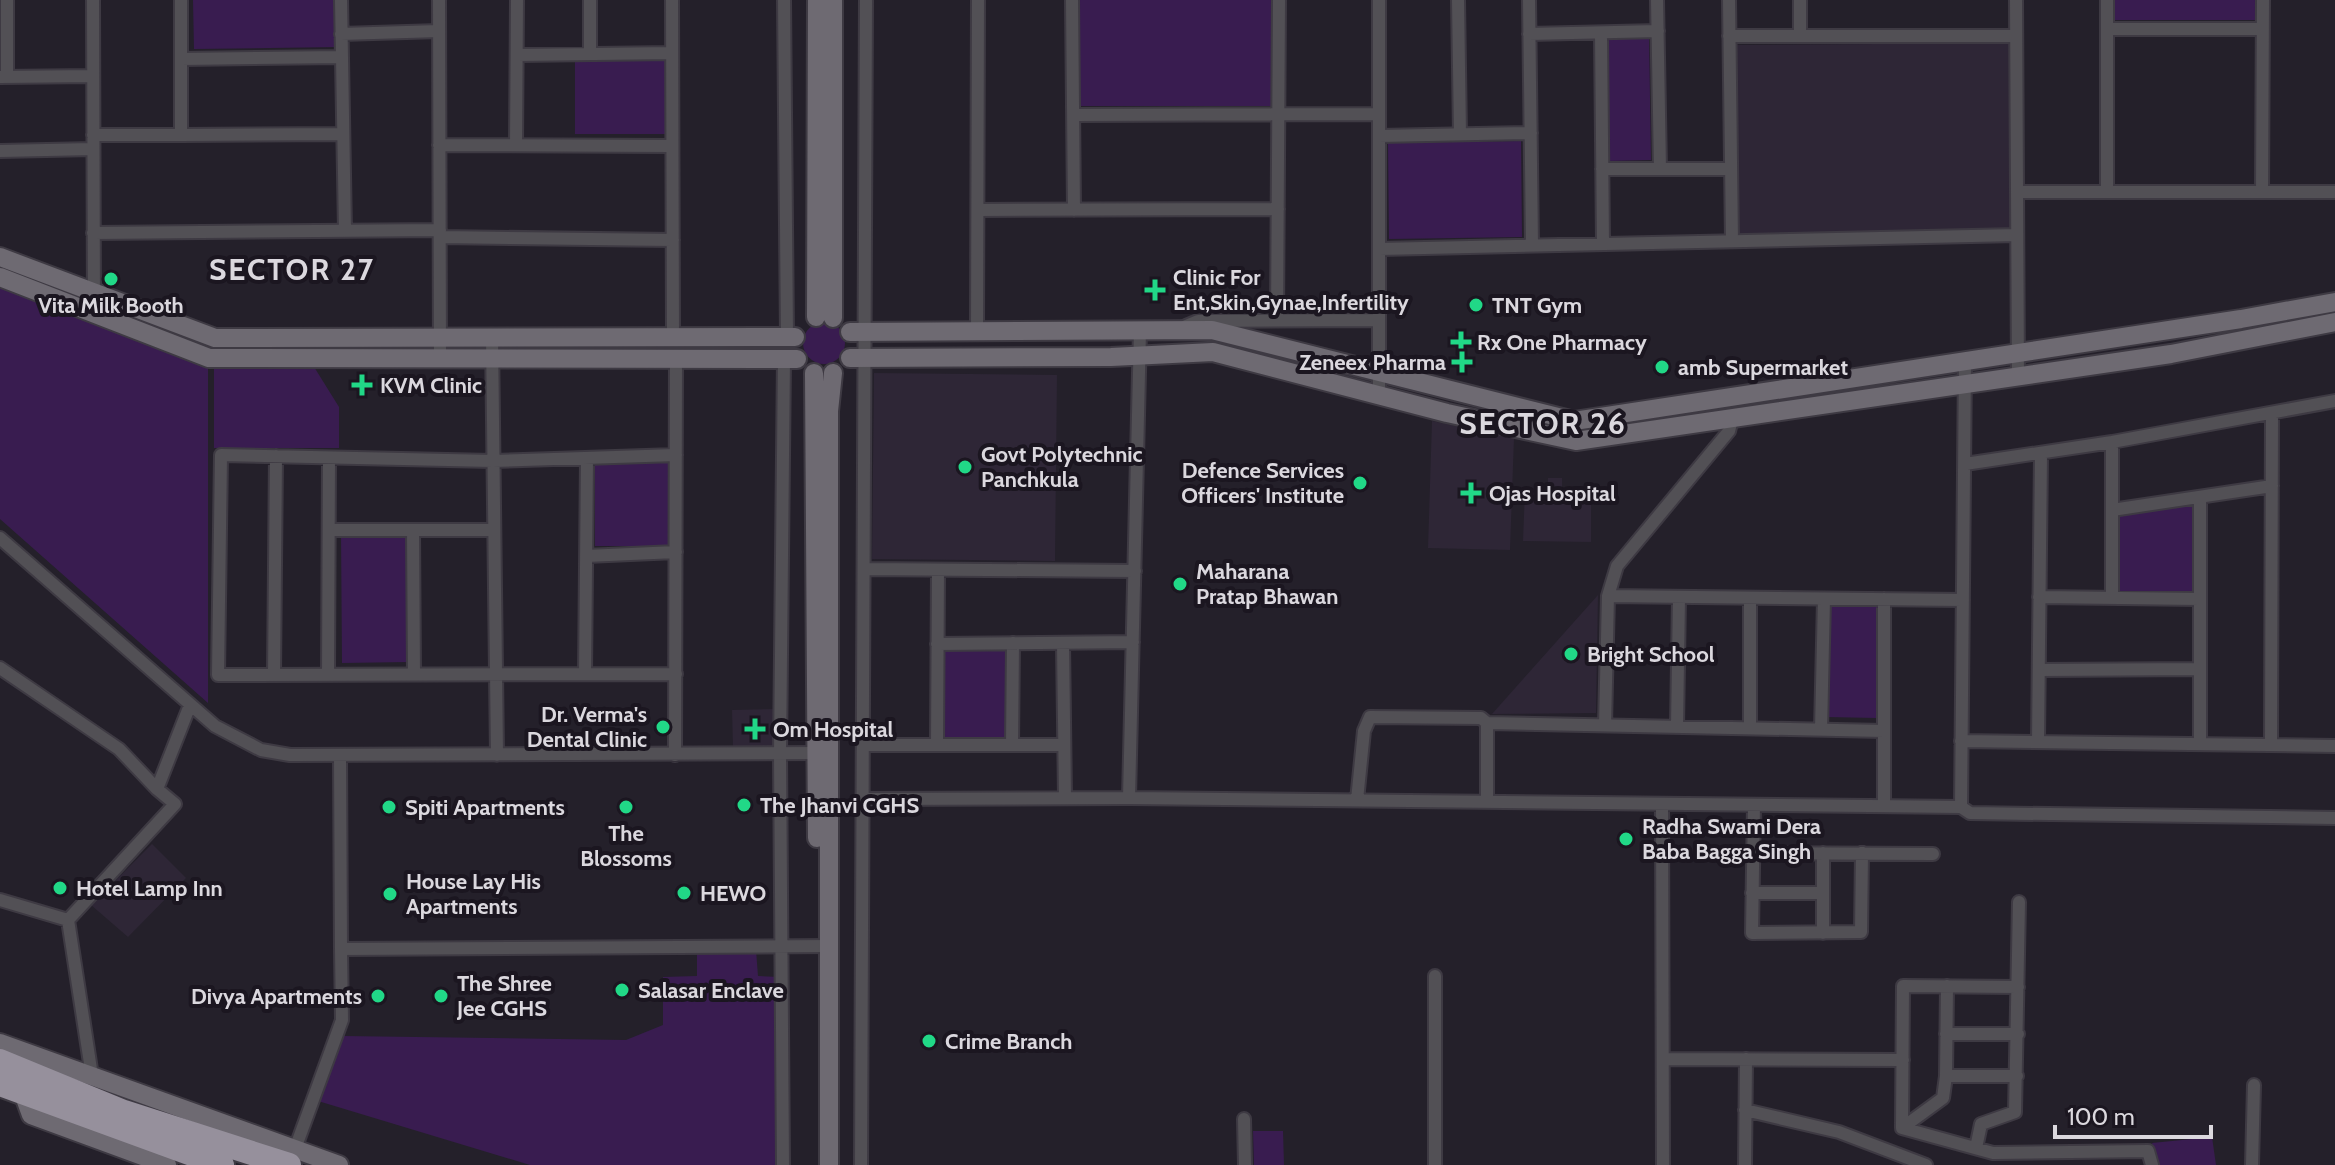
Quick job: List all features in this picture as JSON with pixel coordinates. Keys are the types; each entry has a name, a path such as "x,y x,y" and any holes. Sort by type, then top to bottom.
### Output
{"highway":[{"path":"0,1061 124,1112 292,1157"},
{"path":"7,1088 222,1165"}],"street":[{"path":"93,0 94,313"},
{"path":"181,0 181,135"},
{"path":"341,0 345,231"},
{"path":"439,0 440,358"},
{"path":"516,145 517,0"},
{"path":"590,0 590,54"},
{"path":"672,0 673,337"},
{"path":"783,1165 780,754 791,358 784,0"},
{"path":"817,0 824,317"},
{"path":"824,317 833,0"},
{"path":"861,1165 864,569 857,357 852,340 857,332 866,0"},
{"path":"977,331 978,0"},
{"path":"1072,0 1074,210"},
{"path":"1277,320 1279,0"},
{"path":"1379,0 1379,396"},
{"path":"1458,0 1460,134"},
{"path":"1529,0 1532,245"},
{"path":"1657,0 1660,169"},
{"path":"1729,0 1732,241"},
{"path":"1800,0 1800,36"},
{"path":"2016,0 2018,377"},
{"path":"2107,0 2107,192"},
{"path":"2262,192 2263,0"},
{"path":"4,4 4,77 93,76"},
{"path":"2107,29 2263,29"},
{"path":"341,34 439,31"},
{"path":"1529,34 1658,31"},
{"path":"1601,33 1603,244"},
{"path":"1729,36 2016,36"},
{"path":"517,55 672,53"},
{"path":"181,59 342,57"},
{"path":"1073,115 1379,114"},
{"path":"1379,136 1531,133"},
{"path":"93,135 343,134"},
{"path":"439,145 672,146"},
{"path":"0,151 93,149"},
{"path":"1602,169 1731,169"},
{"path":"2017,192 2335,192"},
{"path":"978,210 1278,209"},
{"path":"93,233 345,231 673,240"},
{"path":"1379,249 2017,235"},
{"path":"0,257 215,338 791,337 800,328 824,317 840,321 857,332 1212,330 1574,421 2335,302"},
{"path":"0,277 209,358 791,358 814,373 833,373 857,357 1213,352 1379,396 1576,441 2171,354 2335,322"},
{"path":"1175,330 1198,321 1379,320"},
{"path":"1129,798 1140,330"},
{"path":"492,337 497,755"},
{"path":"675,755 676,357"},
{"path":"1961,807 1965,361"},
{"path":"814,373 829,1165"},
{"path":"822,753 829,411 833,373"},
{"path":"1965,464 2112,442 2335,401"},
{"path":"2271,745 2272,414"},
{"path":"1605,725 1608,596 1617,566 1729,431 1732,419"},
{"path":"2112,442 2112,598"},
{"path":"2038,742 2041,453"},
{"path":"676,455 493,461 221,455 218,675 676,674"},
{"path":"274,675 276,456"},
{"path":"328,675 329,458"},
{"path":"585,674 587,459"},
{"path":"2112,510 2272,486"},
{"path":"2200,498 2200,744"},
{"path":"329,530 494,530"},
{"path":"413,530 414,675"},
{"path":"0,538 215,726 261,750 290,755 340,756 822,753"},
{"path":"586,556 676,552"},
{"path":"864,569 1135,571"},
{"path":"937,745 938,570"},
{"path":"1608,596 1963,600"},
{"path":"1677,727 1679,597"},
{"path":"2039,597 2200,599"},
{"path":"1750,598 1750,728"},
{"path":"1821,730 1824,599"},
{"path":"1884,599 1884,806"},
{"path":"937,644 1133,642"},
{"path":"1012,745 1013,643"},
{"path":"1063,643 1065,798"},
{"path":"0,668 119,749 175,804 68,920"},
{"path":"2039,670 2200,669"},
{"path":"157,789 190,705"},
{"path":"1357,800 1364,731 1370,717 1481,718 1487,723 1884,731"},
{"path":"1487,723 1487,801"},
{"path":"1961,741 2335,746"},
{"path":"863,745 1064,745"},
{"path":"292,1157 342,1020 340,756"},
{"path":"863,799 1129,798 1884,806 1961,807 1970,813 2335,818"},
{"path":"1662,804 1663,1165"},
{"path":"1754,805 1752,933 1861,932 1862,853"},
{"path":"1753,853 1933,854"},
{"path":"1823,853 1823,933"},
{"path":"1752,893 1823,893"},
{"path":"0,900 68,920"},
{"path":"1976,1148 1981,1124 2015,1112 2019,902"},
{"path":"68,920 92,1076"},
{"path":"341,949 825,946"},
{"path":"818,1165 825,946"},
{"path":"1435,976 1435,1165"},
{"path":"1902,1128 1903,986 2018,987"},
{"path":"1902,1128 1943,1098 1947,986"},
{"path":"1946,1034 2018,1034"},
{"path":"0,1043 92,1076 292,1157 339,1165"},
{"path":"1663,1059 1903,1060"},
{"path":"1745,1165 1746,1059"},
{"path":"1946,1076 2017,1076"},
{"path":"2252,1165 2254,1085"},
{"path":"7,1088 31,1115 167,1165"},
{"path":"1745,1110 1839,1132 1926,1165"},
{"path":"1244,1119 1245,1165"},
{"path":"1902,1128 1993,1153 2148,1151 2152,1165"},
{"path":"1984,1165 1993,1153"}],"shaded area":[{"path":"193,0 337,0 338,47 194,49"},
{"path":"1080,0 1273,0 1273,106 1080,106"},
{"path":"2113,0 2257,0 2257,20 2113,20"},
{"path":"1649,36 1651,160 1608,161 1606,37"},
{"path":"2009,43 2010,234 1739,235 1737,45"},
{"path":"575,60 668,60 668,134 575,134"},
{"path":"1521,141 1522,237 1389,239 1388,143"},
{"path":"0,284 208,365 208,703 0,519"},
{"path":"824,322 839,328 845,343 839,358 824,364 809,358 803,343 809,328"},
{"path":"214,362 311,362 339,407 339,448 214,448"},
{"name":"Govt Polytechnic Panchkula","path":"874,373 1057,375 1055,561 872,559"},
{"name":"Ojas Hospital","path":"1432,421 1514,438 1510,550 1428,548"},
{"path":"595,462 672,462 672,546 595,546"},
{"path":"1548,478 1562,478 1562,490 1591,491 1591,542 1523,541 1525,489 1548,490"},
{"path":"2193,503 2194,592 2116,591 2115,513"},
{"path":"408,533 409,662 342,663 341,534"},
{"name":"Bright School","path":"1598,595 1596,713 1492,714"},
{"path":"1827,602 1878,603 1877,718 1826,717"},
{"path":"1006,647 1006,737 942,737 942,648"},
{"name":"Om Hospital","path":"777,709 778,747 733,748 732,710"},
{"path":"152,844 186,878 128,937 91,905"},
{"path":"756,950 758,976 779,977 779,1165 530,1165 318,1101 342,1036 626,1040 663,1025 663,977 697,976 697,951"},
{"path":"1253,1131 1283,1131 1284,1165 1254,1165"},
{"path":"2212,1137 2216,1165 2159,1165 2152,1143"}],"place":[{"name":"Vita Milk Booth","path":"111,279"},
{"name":"Clinic For Ent,Skin,Gynae,Infertility","path":"1155,290"},
{"name":"TNT Gym","path":"1476,305"},
{"name":"Rx One Pharmacy","path":"1461,342"},
{"name":"Zeneex Pharma","path":"1462,362"},
{"name":"amb Supermarket","path":"1662,367"},
{"name":"KVM Clinic","path":"362,385"},
{"name":"Govt Polytechnic Panchkula","path":"965,467"},
{"name":"Defence Services Officers' Institute","path":"1360,483"},
{"name":"Ojas Hospital","path":"1471,493"},
{"name":"Maharana Pratap Bhawan","path":"1180,584"},
{"name":"Bright School","path":"1571,654"},
{"name":"Dr. Verma's Dental Clinic","path":"663,727"},
{"name":"Om Hospital","path":"755,729"},
{"name":"The Jhanvi CGHS","path":"744,805"},
{"name":"Spiti Apartments","path":"389,807"},
{"name":"The Blossoms","path":"626,807"},
{"name":"Radha Swami Dera Baba Bagga Singh","path":"1626,839"},
{"name":"Hotel Lamp Inn","path":"60,888"},
{"name":"HEWO","path":"684,893"},
{"name":"House Lay His Apartments","path":"390,894"},
{"name":"Salasar Enclave","path":"622,990"},
{"name":"Divya Apartments","path":"378,996"},
{"name":"The Shree Jee CGHS","path":"441,996"},
{"name":"Crime Branch","path":"929,1041"}],"district":[{"name":"SECTOR 27","path":"292,270"},
{"name":"SECTOR 26","path":"1543,424"}]}
